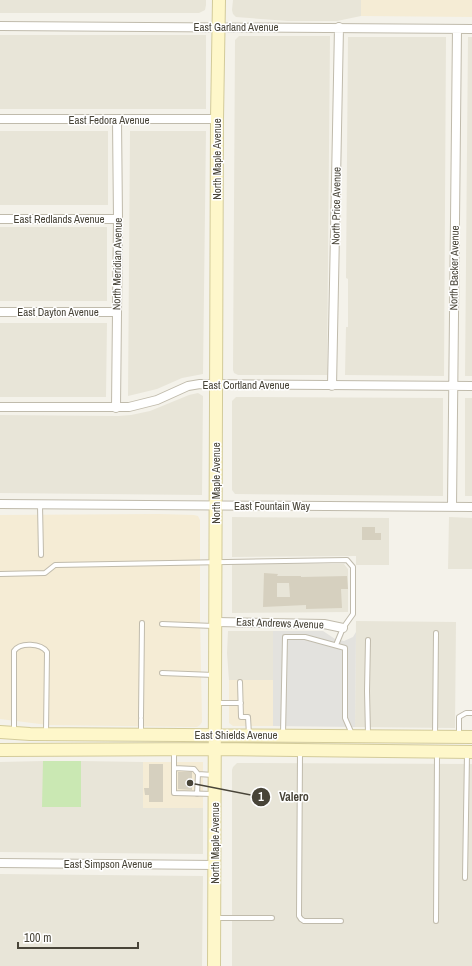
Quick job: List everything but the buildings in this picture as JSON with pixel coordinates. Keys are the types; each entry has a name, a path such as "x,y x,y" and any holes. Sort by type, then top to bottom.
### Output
{"street":[{"name":"North Maple Avenue","path":"214,966 216,775 217,119 220,27 219,0"},
{"name":"East Garland Avenue","path":"0,26 472,29"},
{"name":"North Price Avenue","path":"332,386 339,27"},
{"name":"North Backer Avenue","path":"452,507 452,386 457,29"},
{"name":"East Fedora Avenue","path":"0,119 217,119"},
{"name":"North Meridian Avenue","path":"116,408 118,218 117,120"},
{"name":"East Redlands Avenue","path":"0,218 118,218"},
{"name":"East Dayton Avenue","path":"0,312 116,312"},
{"name":"East Cortland Avenue","path":"0,407 116,408 144,404 188,386 200,384 472,386"},
{"name":"East Fountain Way","path":"0,504 472,507"},
{"name":"East Andrews Avenue","path":"216,624 324,624 343,628"},
{"name":"East Shields Avenue","path":"0,732 46,734 472,737"},
{"name":"East Shields Avenue","path":"0,750 470,750"},
{"name":"East Simpson Avenue","path":"0,863 215,865"}],"lane":[{"path":"40,505 41,555"},
{"path":"0,574 45,573 56,565 347,560 353,567 353,614 343,628 336,645"},
{"path":"141,734 142,623"},
{"path":"162,624 216,624"},
{"path":"435,736 436,634"},
{"path":"283,735 285,637 305,637 345,648 345,718 353,736"},
{"path":"368,640 368,736"},
{"path":"14,733 14,651 22,646 40,646 47,652 46,734"},
{"path":"162,673 216,675"},
{"path":"240,682 241,717 248,717 249,735"},
{"path":"216,703 241,703"},
{"path":"459,737 459,716 472,713"},
{"path":"174,749 174,793 215,794"},
{"path":"300,750 299,916 304,921 341,921"},
{"path":"465,878 470,750"},
{"path":"436,921 437,751"},
{"path":"174,768 192,768 198,774 216,775"},
{"path":"197,794 198,774"},
{"path":"215,918 272,918"}],"shaded area":[{"path":"0,0 206,0 206,5 205,10 199,13 0,13"},
{"path":"233,0 362,0 361,16 337,21 288,21 236,17 232,10"},
{"path":"361,0 472,0 472,17 361,16"},
{"path":"0,35 206,35 206,109 0,109"},
{"path":"239,36 330,36 327,375 238,375 234,373 233,370 235,40"},
{"path":"348,37 446,37 444,376 345,375 346,327 348,327 348,279 346,278"},
{"path":"468,37 472,37 472,376 465,376"},
{"path":"0,131 108,131 108,205 0,205"},
{"path":"130,131 206,131 203,374 182,378 157,389 128,396"},
{"path":"0,227 107,227 107,301 0,301"},
{"path":"0,323 107,323 106,397 0,397"},
{"path":"198,393 203,396 202,495 0,493 0,415 131,415 150,411 189,395"},
{"path":"236,397 443,398 443,496 235,494 232,490 232,401"},
{"path":"465,398 472,398 472,496 465,496"},
{"path":"0,515 194,515 198,516 200,520 202,722 200,725 197,727 48,725 0,719"},
{"path":"232,517 389,518 389,565 356,565 356,556 232,557"},
{"path":"449,517 472,518 472,569 448,569"},
{"path":"232,564 344,564 348,569 348,612 232,613"},
{"path":"356,621 456,622 455,728 355,727"},
{"path":"228,631 273,631 273,680 229,680 227,653"},
{"path":"273,631 323,631 335,639 344,641 353,637 356,632 355,727 273,726"},
{"path":"229,680 273,680 273,726 233,726 229,723"},
{"path":"43,761 43,807 81,807 81,761 143,762 143,807 203,808 203,854 0,852 0,762"},
{"path":"143,762 203,762 203,808 143,808"},
{"path":"237,763 472,764 472,966 232,966 232,770"},
{"path":"0,874 203,876 202,966 0,966"}],"green space":[{"path":"43,761 81,761 81,807 42,807"}],"place":[{"name":"Valero","path":"190,783"}]}
